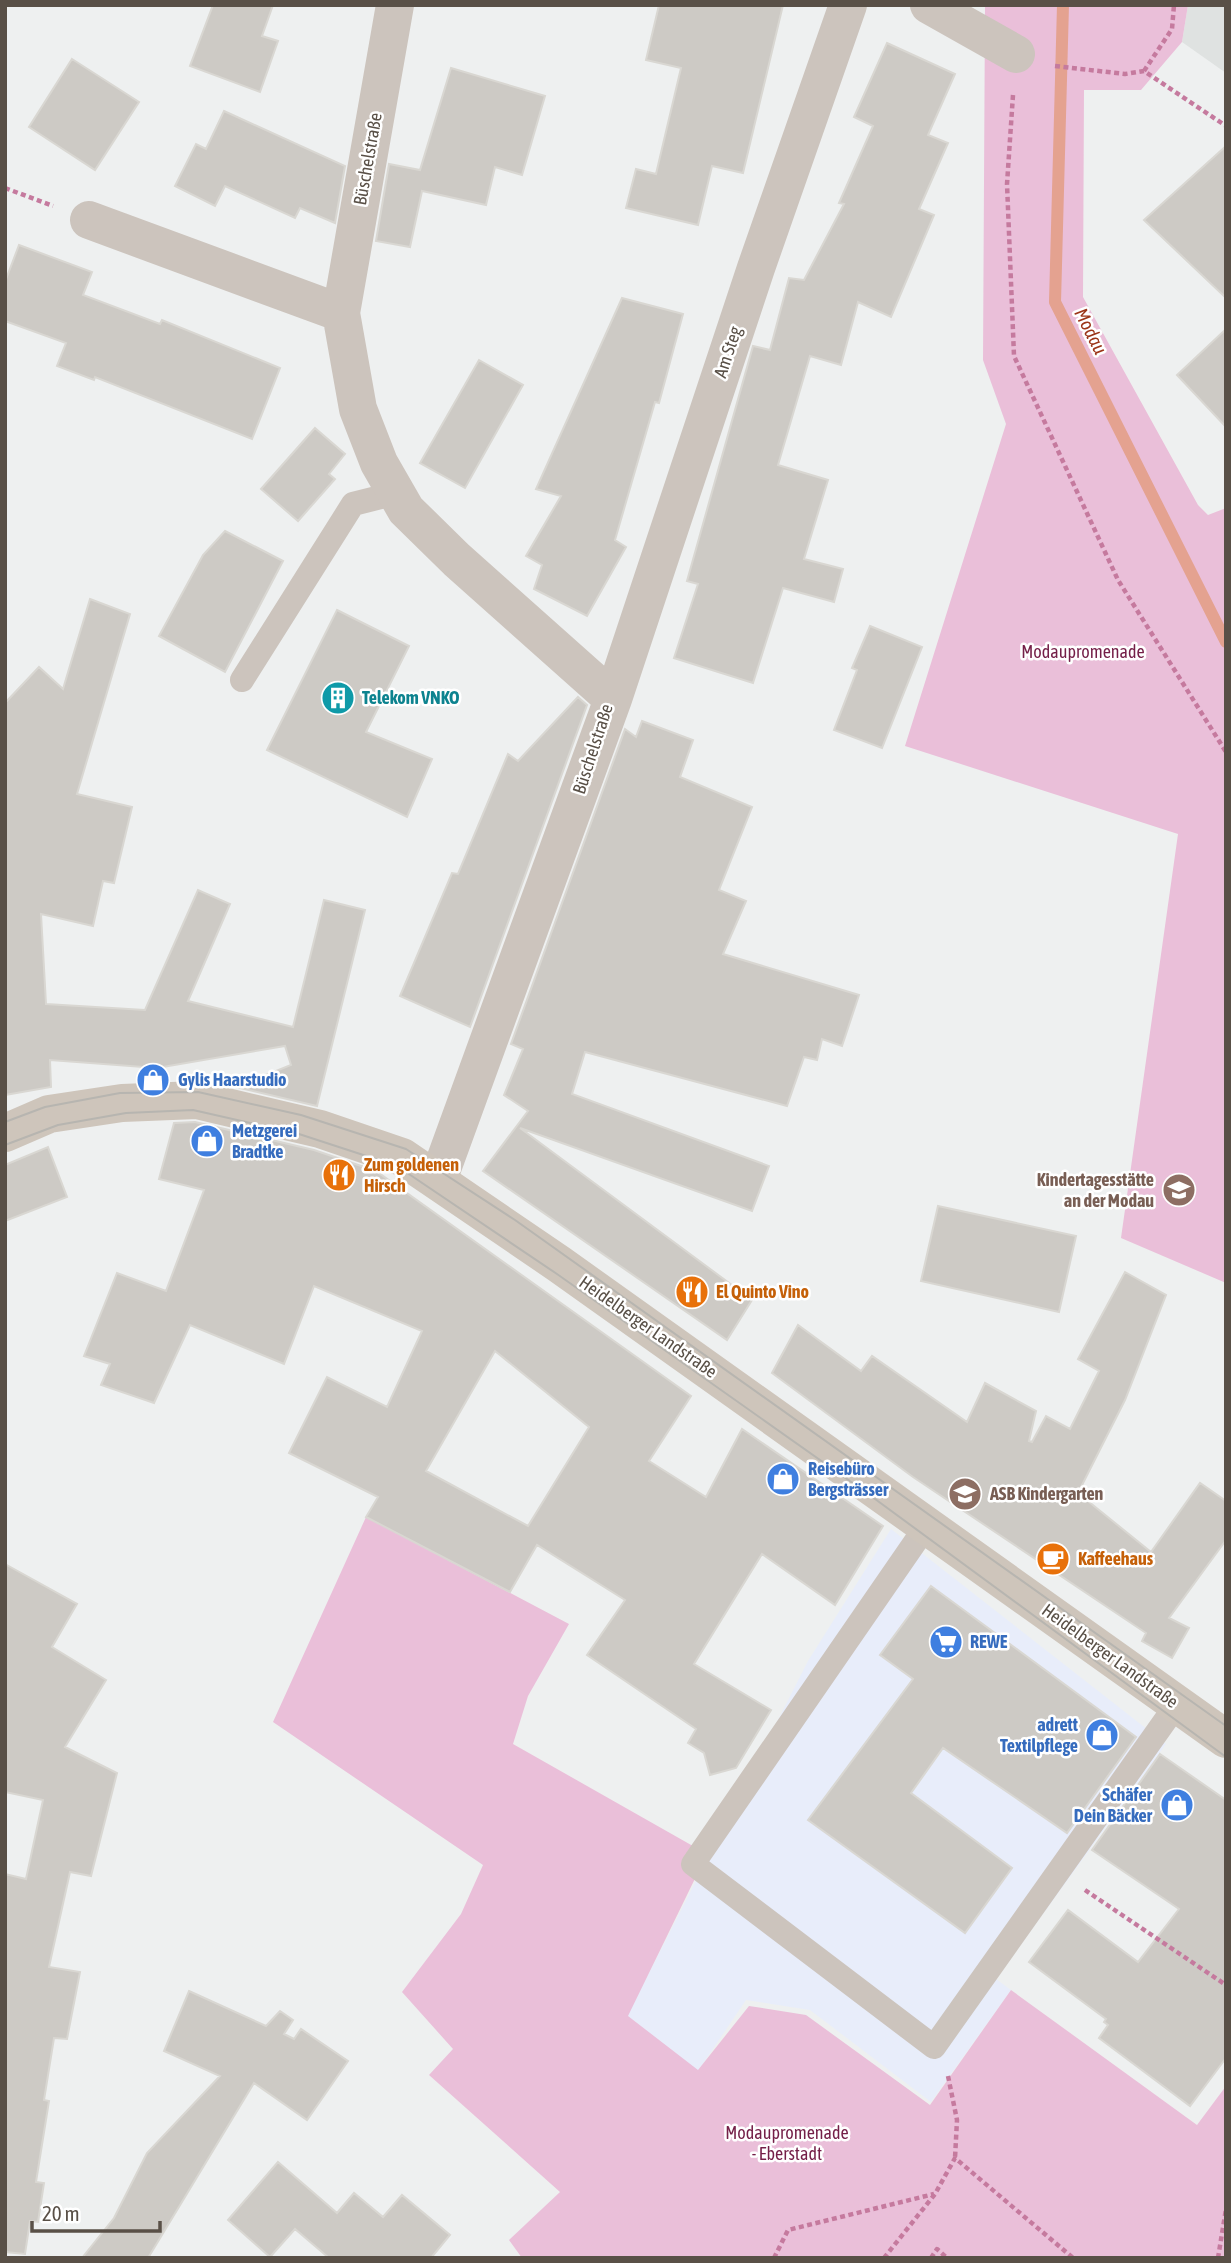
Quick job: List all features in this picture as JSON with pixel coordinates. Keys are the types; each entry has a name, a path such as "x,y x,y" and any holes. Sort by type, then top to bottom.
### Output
{"street":[{"name":"Büschelstraße","path":"395,5 341,313 358,409 379,463 406,510 457,560 612,699 439,1180"},
{"name":"Am Steg","path":"612,699 756,268 848,5"},
{"path":"929,5 1029,59"},
{"path":"89,220 341,313"},
{"name":"Heidelberger Landstraße","path":"5,1133 49,1115 122,1103 197,1100 320,1129 402,1157 439,1180 1226,1739"}],"lane":[{"path":"242,680 353,504 397,493"},
{"path":"927,1525 693,1864 934,2047 1177,1704"}],"path":[{"path":"1144,71 1172,29 1174,5"},
{"path":"1226,125 1144,71 1125,74 1100,72 1029,59 1007,184 1014,356 1118,580 1226,752"},
{"path":"5,188 89,220"},
{"path":"1058,1872 1226,1984"},
{"path":"884,2258 935,2194 955,2158 957,2120 946,2066 934,2047"},
{"path":"955,2158 1073,2258"},
{"path":"774,2258 788,2230 935,2194"},
{"path":"1218,2258 1226,2209"},
{"path":"931,2258 937,2249 947,2258"}],"shaded area":[{"path":"1188,5 1226,5 1226,73 1182,42"},
{"path":"891,1529 1166,1744 996,1979 1011,1990 931,2102 810,2010 746,2000 698,2071 627,2016 808,1661"}],"green space":[{"name":"Modaupromenade","path":"985,5 1188,5 1182,42 1141,90 1084,90 1083,297 1198,505 1208,515 1226,508 1226,1283 1121,1238 1178,834 905,746 1006,424 983,360"},
{"name":"Modaupromenade - Eberstadt","path":"366,1517 569,1624 528,1696 513,1744 707,1854 628,2016 698,2070 749,2006 806,2015 930,2105 1011,1990 1197,2125 1226,2086 1226,2258 522,2258 509,2240 560,2192 429,2075 453,2049 402,1992 461,1914 483,1865 273,1722"}],"building":[{"path":"213,5 273,5 262,36 278,41 260,92 190,66"},
{"path":"659,5 783,5 743,173 712,166 698,225 626,208 636,169 656,174 681,68 646,60"},
{"path":"887,43 955,74 928,135 948,143 919,209 934,215 891,317 858,302 841,365 810,356 778,465 828,480 804,559 843,569 834,602 783,588 753,683 674,658 698,584 687,581 753,346 770,350 789,278 804,280 844,204 839,203 873,126 854,117"},
{"path":"72,59 139,102 95,170 29,127"},
{"path":"451,68 545,96 522,175 495,167 486,205 422,191 410,247 376,241 389,164 420,170"},
{"path":"224,111 345,166 335,223 300,208 295,218 225,186 215,206 175,186 196,144 206,149"},
{"path":"1226,146 1226,298 1144,220"},
{"path":"19,245 92,272 83,295 160,324 162,320 280,368 252,439 95,377 94,380 57,366 66,343 5,321 5,282"},
{"path":"622,298 683,314 659,403 655,402 615,540 626,547 587,616 534,589 542,565 526,556 561,496 536,489"},
{"path":"1226,329 1226,427 1177,375"},
{"path":"479,360 523,385 465,488 420,463"},
{"path":"315,428 345,454 329,474 335,479 298,521 261,489"},
{"path":"225,531 283,561 225,672 159,636 203,555"},
{"path":"90,599 130,614 77,794 132,807 114,883 103,881 93,926 41,914 46,1004 145,1010 198,890 230,904 188,1001 293,1027 324,900 365,910 317,1106 236,1087 291,1065 285,1046 157,1068 50,1060 51,1087 5,1095 5,703 39,667 63,689"},
{"name":"Telekom VNKO","path":"337,610 409,646 366,732 432,759 407,817 267,750"},
{"path":"870,626 922,647 882,748 834,730 857,670 852,668"},
{"path":"578,697 587,705 470,1027 400,996 452,873 458,874 508,754 518,761"},
{"path":"642,721 693,740 680,777 752,807 719,890 746,901 723,954 859,995 842,1046 822,1039 817,1060 804,1057 787,1106 585,1052 572,1094 769,1166 752,1211 520,1128 752,1300 727,1340 483,1171 528,1111 504,1095 523,1049 511,1044 625,729 636,737"},
{"path":"195,1122 314,1150 376,1171 691,1396 649,1461 706,1497 742,1429 883,1526 835,1605 762,1554 694,1664 771,1710 736,1768 710,1775 704,1753 688,1743 696,1729 587,1655 625,1600 537,1545 510,1592 366,1517 378,1497 289,1453 327,1377 387,1407 422,1331 314,1286 284,1364 190,1325 154,1403 101,1385 110,1364 84,1356 117,1273 166,1291 204,1190 159,1179 174,1123","holes":["495,1351 589,1427 528,1526 426,1471"]},
{"path":"48,1147 67,1197 5,1221 5,1165"},
{"path":"938,1206 1076,1236 1059,1312 921,1281"},
{"path":"1125,1272 1166,1295 1125,1400 1078,1493 1151,1552 1200,1483 1226,1501 1226,1540 1169,1618 1189,1628 1172,1658 1142,1641 1146,1633 913,1477 772,1373 798,1325 861,1371 872,1356 967,1422 985,1383 1036,1411 1029,1441 1032,1442 1046,1416 1070,1429 1099,1371 1078,1359"},
{"path":"5,1564 77,1604 52,1647 106,1680 65,1747 117,1773 91,1876 70,1872 49,1967 80,1972 67,2039 54,2038 44,2100 49,2101 36,2182 44,2183 38,2222 30,2221 25,2254 5,2252 5,1874 26,1879 43,1800 5,1792"},
{"path":"931,1586 1136,1737 1067,1833 943,1748 911,1793 1012,1868 965,1933 808,1820 913,1679 880,1655"},
{"path":"1160,1754 1226,1800 1226,2058 1190,2106 1099,2038 1108,2025 1104,2022 1106,2019 1029,1962 1068,1910 1138,1962 1179,1909 1092,1850"},
{"path":"189,1991 266,2026 280,2011 293,2020 284,2034 294,2039 301,2029 348,2061 307,2120 254,2083 148,2258 82,2258 114,2218 147,2153 220,2076 164,2051"},
{"path":"278,2162 337,2213 354,2193 383,2217 402,2195 450,2235 431,2258 329,2258 295,2229 270,2257 228,2220"}],"waterway":[{"name":"Modau","path":"1063,5 1055,302 1226,642"}],"tram line":[{"path":"5,1122 45,1107 120,1093 198,1092 301,1115 406,1149 515,1220 1226,1726"},
{"path":"5,1145 58,1125 126,1113 193,1110 299,1134 397,1166 557,1274 871,1496 1226,1757"}],"place":[{"name":"Telekom VNKO","path":"338,698"},
{"name":"Gylis Haarstudio","path":"153,1080"},
{"name":"Metzgerei Bradtke","path":"207,1141"},
{"name":"Zum goldenen Hirsch","path":"339,1175"},
{"name":"Kindertagesstätte an der Modau","path":"1179,1190"},
{"name":"El Quinto Vino","path":"692,1292"},
{"name":"Reisebüro Bergsträsser","path":"783,1479"},
{"name":"ASB Kindergarten","path":"965,1494"},
{"name":"Kaffeehaus","path":"1053,1559"},
{"name":"REWE","path":"946,1642"},
{"name":"adrett Textilpflege","path":"1102,1735"},
{"name":"Schäfer Dein Bäcker","path":"1177,1805"}]}
